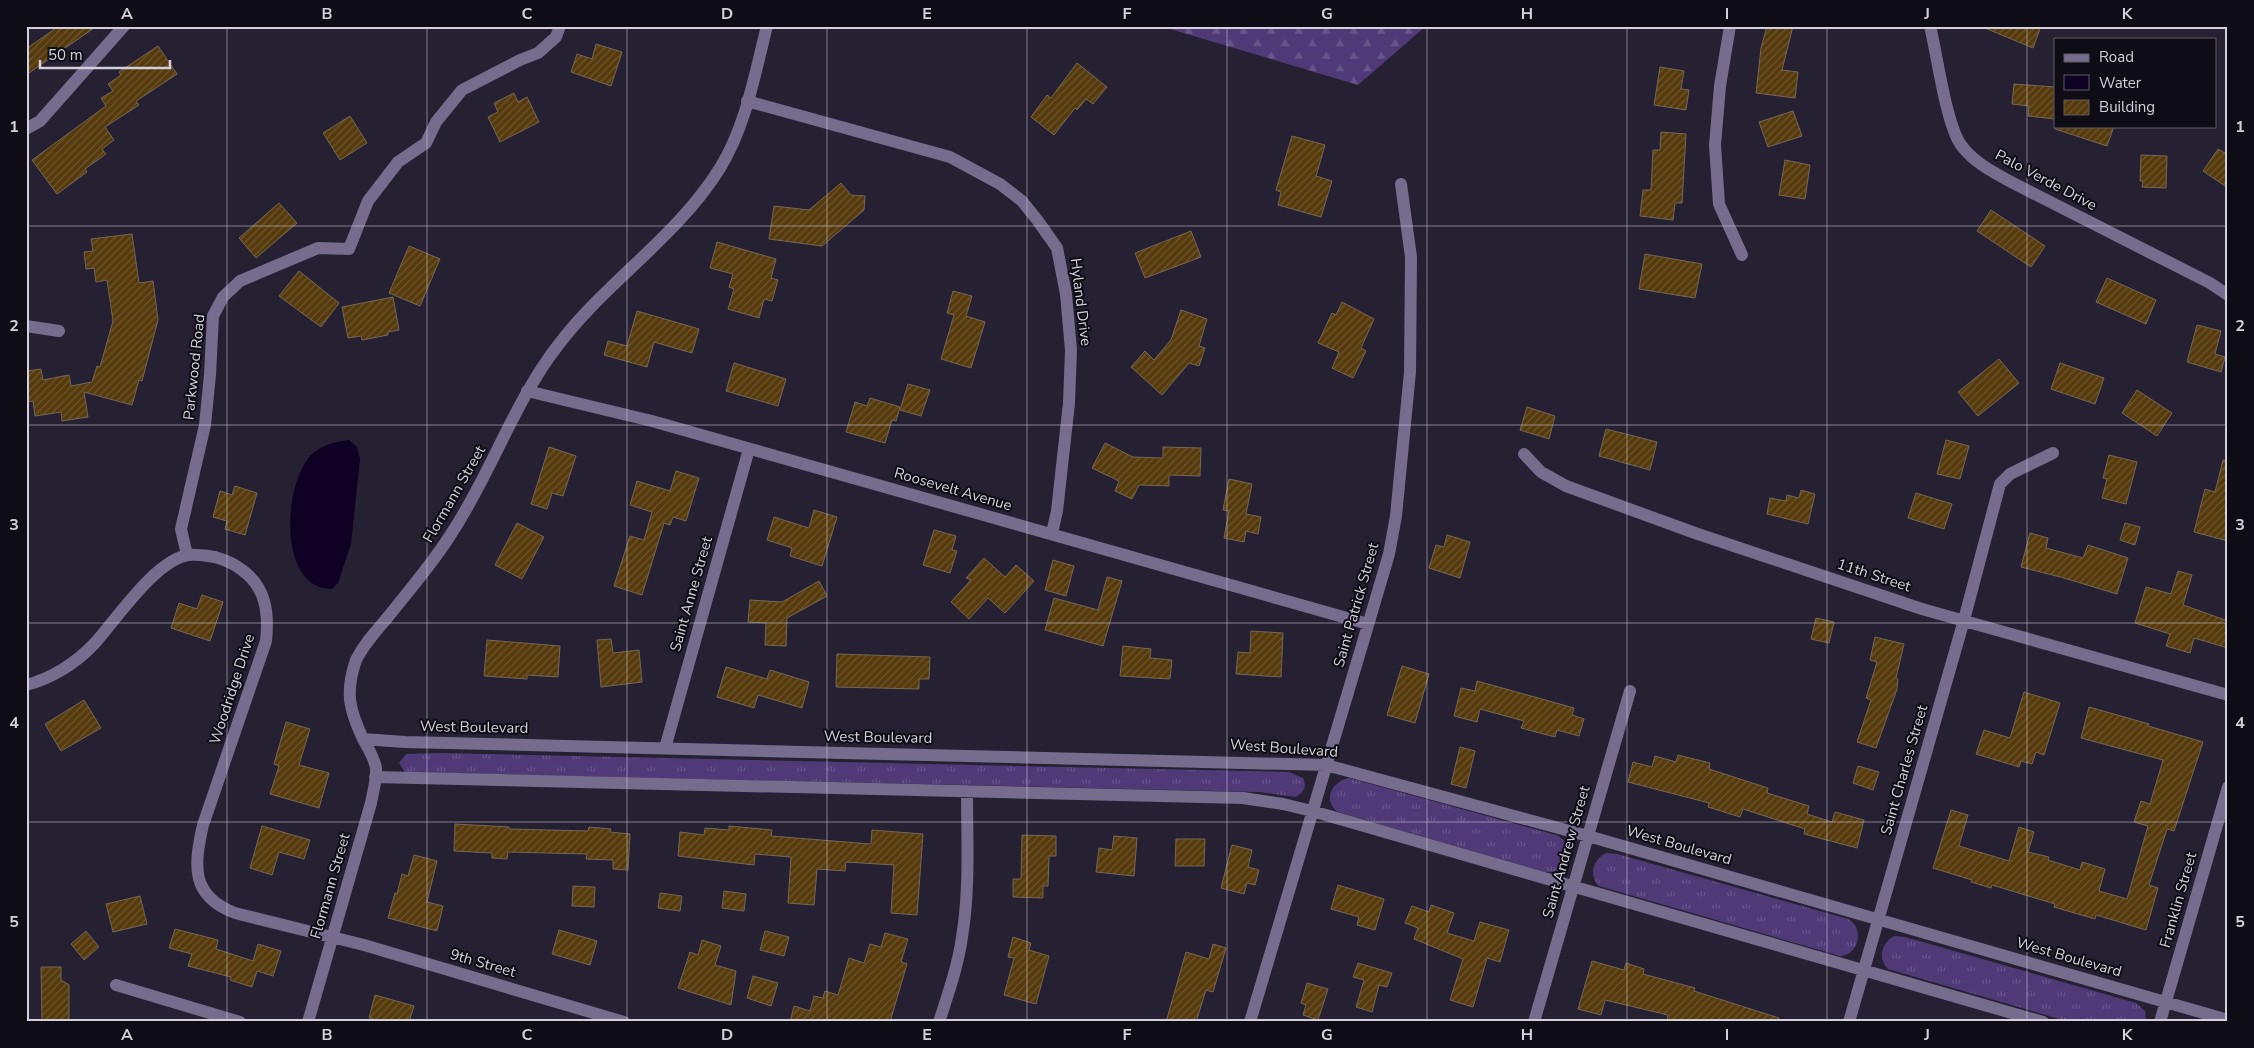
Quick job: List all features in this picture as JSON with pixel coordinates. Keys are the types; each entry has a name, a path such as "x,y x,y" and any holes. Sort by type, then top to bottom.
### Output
{"street":[{"path":"26,129 40,121 124,26"},
{"name":"Parkwood Road","path":"187,555 181,529 205,425 213,316 223,297 240,281 318,248 349,248 368,201 398,162 426,143 436,122 462,90 520,60 538,53 556,37 560,26"},
{"name":"Flormann Street","path":"308,1022 371,803 375,777 376,767 352,711 349,696 348,686 356,660 360,652 437,555 454,530 496,454 527,391 545,362 586,311 700,197 720,167 736,135 768,26"},
{"path":"1730,26 1720,86 1716,145 1719,204 1742,255"},
{"name":"Palo Verde Drive","path":"1930,26 1951,121 1960,144 1971,155 1986,168 2013,183 2210,282 2228,295"},
{"name":"Hyland Drive","path":"747,101 950,156 1000,184 1022,201 1038,221 1057,248 1066,294 1071,350 1069,403 1058,511 1052,533"},
{"name":"Saint Patrick Street","path":"1250,1022 1389,554 1396,516 1410,372 1411,257 1401,184"},
{"path":"26,326 59,331"},
{"name":"Roosevelt Avenue","path":"527,391 652,421 1368,624"},
{"name":"Saint Anne Street","path":"665,748 748,449"},
{"name":"Saint Charles Street","path":"1849,1022 1964,620 2000,484 2010,474 2053,453"},
{"name":"11th Street","path":"1524,454 1541,472 1566,486 1695,533 1922,609 2228,695"},
{"path":"26,685 50,676 73,662 92,646 151,577 169,563 187,555"},
{"name":"Woodridge Drive","path":"187,555 205,555 225,560 248,574 265,600 269,620 266,641 203,825 197,857 197,872 200,884 204,892 221,907 290,928 332,937"},
{"name":"Saint Andrew Street","path":"1534,1022 1630,691"},
{"name":"West Boulevard","path":"363,739 1326,765 1588,836 2228,1020"},
{"path":"375,777 1243,798 1283,804 1312,811 1573,888 1864,969 2043,1022"},
{"name":"Franklin Street","path":"2160,1022 2228,788"},
{"path":"940,1022 962,937 965,908 967,791"},
{"name":"9th Street","path":"332,937 624,1022"},
{"path":"116,985 240,1022"}],"green space":[{"path":"1160,26 1426,26 1358,85"},
{"path":"441,753 1289,772 1303,778 1305,787 1296,797 1260,792 405,772 399,763 406,754"},
{"path":"1349,778 1556,835 1568,846 1570,858 1562,869 1545,872 1338,812 1331,802 1331,792 1338,783"},
{"path":"1606,853 1617,854 1848,919 1857,928 1858,940 1852,951 1840,956 1599,886 1594,877 1594,868 1598,860"},
{"path":"1894,936 1905,937 2136,1003 2145,1011 2146,1022 2070,1022 1888,969 1883,960 1882,951 1886,943"}],"water":[{"path":"349,440 357,447 360,459 351,544 338,583 332,589 314,584 301,571 293,552 290,529 292,505 297,482 305,463 316,451 332,443"}],"building":[{"path":"59,26 97,26 26,75 26,49"},
{"path":"1767,26 1793,26 1782,70 1798,72 1795,98 1756,93 1761,48"},
{"path":"1980,26 2041,26 2033,48"},
{"path":"596,44 622,52 611,86 571,72 577,54 592,59"},
{"path":"158,46 177,74 136,101 139,105 105,127 114,140 102,149 106,154 85,169 87,172 57,194 32,160 106,106 101,98 113,91 108,84 121,75 119,72"},
{"path":"1077,63 1107,87 1093,104 1086,99 1077,110 1075,108 1054,135 1031,117 1047,95 1051,98"},
{"path":"1660,67 1684,71 1681,89 1689,90 1686,110 1654,105"},
{"path":"2014,84 2054,87 2054,119 2028,116 2029,106 2012,104"},
{"path":"514,93 518,102 527,97 539,122 500,142 488,117 498,112 494,103"},
{"path":"1793,111 1802,136 1768,147 1759,122"},
{"path":"350,116 367,143 340,160 323,133"},
{"path":"2055,128 2113,128 2107,146"},
{"path":"1661,132 1686,134 1682,203 1675,203 1673,220 1640,216 1643,190 1651,190 1653,150 1660,150"},
{"path":"1292,136 1325,145 1316,176 1332,181 1321,217 1278,205 1281,192 1276,190"},
{"path":"2218,149 2228,155 2228,188 2203,171"},
{"path":"2141,155 2167,156 2166,188 2142,187 2143,181 2140,181"},
{"path":"1785,160 1810,165 1805,199 1779,195"},
{"path":"841,183 851,195 865,196 864,210 822,246 769,239 774,206 809,210"},
{"path":"279,203 297,223 256,258 239,238"},
{"path":"1991,210 2045,246 2031,267 1977,231"},
{"path":"1191,231 1201,257 1145,278 1135,253"},
{"path":"132,234 139,283 153,281 158,320 142,381 139,380 132,405 84,392 88,417 62,421 61,412 35,416 33,401 26,402 26,371 41,369 43,380 69,375 71,386 92,382 97,366 100,367 113,321 107,280 96,282 94,268 86,269 84,252 93,251 91,239"},
{"path":"717,242 776,259 771,278 778,280 772,301 764,299 759,318 728,309 734,289 729,287 733,274 710,268"},
{"path":"409,246 440,259 420,306 389,293"},
{"path":"1645,254 1702,264 1695,298 1639,289"},
{"path":"299,271 339,303 321,327 279,296"},
{"path":"2107,278 2156,300 2146,324 2096,302"},
{"path":"953,291 972,296 966,316 985,322 971,368 941,359 954,315 947,313"},
{"path":"393,297 399,330 388,332 388,335 362,340 361,336 348,338 342,307"},
{"path":"1342,302 1374,319 1361,348 1366,351 1353,378 1332,368 1339,352 1318,343 1332,313 1336,315"},
{"path":"1181,310 1207,319 1199,346 1205,348 1199,366 1189,363 1162,395 1131,367 1145,351 1154,360 1171,340"},
{"path":"637,311 699,329 692,353 654,342 647,367 604,355 608,341 627,346"},
{"path":"2197,325 2221,331 2215,354 2225,357 2221,372 2187,362"},
{"path":"1999,359 2019,383 1978,416 1958,392"},
{"path":"734,363 786,379 778,406 726,391"},
{"path":"2060,363 2104,378 2095,404 2051,389"},
{"path":"908,384 930,390 921,416 900,410"},
{"path":"2137,390 2172,413 2157,436 2122,413"},
{"path":"870,398 900,407 896,421 892,420 885,443 846,432 855,402 867,406"},
{"path":"1527,407 1555,416 1549,439 1520,430"},
{"path":"1606,429 1657,442 1650,470 1599,456"},
{"path":"1946,440 1969,446 1960,479 1937,474"},
{"path":"1105,443 1133,457 1163,458 1163,447 1201,448 1200,476 1169,475 1169,486 1139,485 1132,499 1115,491 1119,481 1092,468"},
{"path":"549,447 576,456 563,496 552,493 547,509 531,504"},
{"path":"2109,455 2137,462 2126,504 2102,498 2107,479 2103,478"},
{"path":"2223,460 2228,461 2228,541 2194,532 2205,489 2215,492"},
{"path":"676,471 699,478 686,521 673,517 670,525 664,523 642,595 614,586 630,536 644,540 652,512 630,505 637,481 670,491"},
{"path":"1229,479 1252,484 1246,514 1261,517 1258,534 1246,531 1244,542 1224,538 1229,511 1223,510"},
{"path":"235,486 257,493 245,535 225,529 227,521 213,517 220,491 232,495"},
{"path":"1801,490 1815,494 1808,524 1767,514 1770,498 1786,501 1787,495 1799,498"},
{"path":"1916,493 1952,504 1944,529 1908,518"},
{"path":"814,510 837,517 822,566 790,556 792,548 767,540 774,517 809,528"},
{"path":"517,523 544,537 522,579 495,565"},
{"path":"2125,523 2140,527 2135,545 2120,540"},
{"path":"934,530 956,536 952,550 957,551 950,573 923,565"},
{"path":"2030,533 2048,538 2046,548 2083,558 2088,545 2128,558 2117,594 2021,567"},
{"path":"1447,535 1470,542 1460,578 1429,568 1436,545 1444,547"},
{"path":"984,558 1005,577 1016,565 1034,581 1005,613 988,598 969,619 951,602 971,580 966,578"},
{"path":"1053,560 1074,566 1066,596 1045,590"},
{"path":"2178,571 2192,575 2183,605 2228,621 2228,648 2194,638 2190,653 2166,646 2170,634 2135,623 2146,587 2171,594"},
{"path":"1107,577 1122,581 1103,646 1045,630 1054,598 1098,610"},
{"path":"819,581 827,596 787,618 786,646 765,645 766,623 748,622 750,600 782,602"},
{"path":"202,595 223,602 210,641 171,628 179,603 197,609"},
{"path":"1816,618 1834,622 1829,643 1811,639"},
{"path":"1251,631 1283,633 1281,677 1236,674 1238,652 1250,653"},
{"path":"1875,637 1904,644 1896,678 1898,679 1897,689 1876,748 1857,742 1871,700 1866,698 1877,662 1870,660"},
{"path":"611,639 613,653 639,650 642,682 601,687 597,640"},
{"path":"487,640 560,646 558,677 527,675 527,679 484,676"},
{"path":"1123,646 1151,649 1150,658 1172,660 1170,679 1120,676"},
{"path":"837,654 930,657 929,679 919,679 919,689 836,687"},
{"path":"1402,666 1429,674 1415,723 1387,715"},
{"path":"726,667 767,679 770,670 809,682 802,708 758,695 754,708 717,697"},
{"path":"1477,681 1574,708 1572,715 1584,719 1579,736 1557,730 1555,737 1521,728 1524,721 1480,709 1477,722 1454,716 1461,688 1475,691"},
{"path":"2024,692 2060,703 2044,755 2036,752 2032,764 2021,761 2019,767 1976,754 1984,730 2010,738"},
{"path":"84,700 101,728 61,751 45,724"},
{"path":"2089,707 2203,742 2174,831 2167,829 2149,885 2158,888 2146,930 2096,915 2095,919 2054,907 2055,904 1992,885 1991,888 1933,868 1951,810 1968,815 1959,846 2009,861 2019,827 2034,832 2028,852 2049,857 2048,860 2080,870 2082,862 2105,869 2099,891 2127,899 2148,826 2134,822 2141,801 2150,804 2163,760 2081,738"},
{"path":"286,722 310,729 299,765 329,773 319,808 270,794 279,766 274,764"},
{"path":"1460,747 1475,751 1466,788 1451,784"},
{"path":"1678,755 1710,763 1709,769 1768,788 1767,793 1809,806 1807,814 1832,822 1835,812 1864,820 1857,848 1804,834 1805,829 1743,809 1740,817 1708,807 1709,803 1628,782 1633,762 1652,767 1655,756 1676,762"},
{"path":"1858,766 1879,772 1873,790 1853,783"},
{"path":"455,824 509,827 509,829 588,831 589,827 611,829 610,832 630,834 628,870 613,869 613,860 586,859 587,854 508,852 507,859 492,858 492,853 454,851"},
{"path":"262,826 310,840 304,859 279,852 272,875 250,868"},
{"path":"729,826 772,830 771,836 871,844 872,830 923,834 917,915 891,913 894,865 846,862 845,871 817,869 814,905 788,903 791,857 755,854 754,865 678,856 680,832 704,835 705,828 729,830"},
{"path":"1022,835 1056,836 1056,856 1049,856 1048,886 1043,886 1043,898 1013,897 1013,879 1021,879"},
{"path":"1114,836 1137,838 1134,876 1096,872 1099,848 1112,850"},
{"path":"1176,839 1205,839 1204,866 1175,866"},
{"path":"1232,845 1252,850 1248,867 1259,870 1255,885 1247,883 1244,894 1221,888"},
{"path":"414,855 437,861 427,902 443,906 437,931 388,918 402,874 408,876"},
{"path":"1338,885 1384,899 1375,930 1357,925 1359,917 1331,909"},
{"path":"573,886 595,887 594,907 572,906"},
{"path":"724,891 746,894 744,911 722,908"},
{"path":"660,893 682,896 680,911 658,908"},
{"path":"140,896 147,924 113,932 106,904"},
{"path":"1431,905 1454,913 1447,933 1474,941 1480,922 1509,930 1500,962 1487,958 1473,1007 1450,1000 1463,959 1414,939 1418,928 1405,923 1412,906 1429,912"},
{"path":"175,929 218,940 216,949 253,961 258,944 281,951 273,976 257,971 252,987 230,980 231,977 188,966 192,954 169,948"},
{"path":"559,930 597,941 590,965 552,954"},
{"path":"86,931 99,947 84,960 71,944"},
{"path":"765,931 789,937 784,956 760,950"},
{"path":"885,933 908,939 901,962 907,964 890,1022 790,1022 794,1006 810,1011 814,996 823,998 825,991 838,995 849,958 864,963 870,944 881,947"},
{"path":"1013,937 1031,943 1029,950 1049,956 1036,1004 1004,995 1014,958 1008,957"},
{"path":"702,940 721,946 715,965 736,971 731,1005 678,988 690,952 698,955"},
{"path":"1213,944 1226,948 1213,992 1206,990 1196,1022 1166,1022 1186,952 1209,959"},
{"path":"1592,961 1624,970 1626,963 1644,969 1643,974 1695,988 1694,991 1779,1018 1778,1022 1667,1022 1668,1015 1605,1000 1601,1015 1578,1009"},
{"path":"1358,963 1392,973 1387,987 1379,985 1372,1012 1356,1007 1364,980 1353,977"},
{"path":"41,967 61,967 61,980 69,985 69,1022 42,1022"},
{"path":"753,976 778,983 771,1006 747,998"},
{"path":"1307,983 1328,989 1318,1020 1303,1015 1306,1005 1301,1003"},
{"path":"375,995 414,1006 409,1022 384,1022 369,1018"}]}
